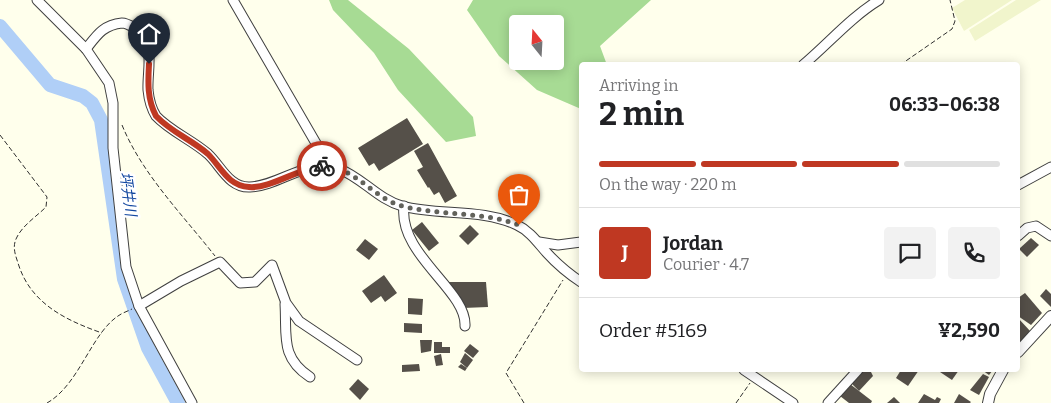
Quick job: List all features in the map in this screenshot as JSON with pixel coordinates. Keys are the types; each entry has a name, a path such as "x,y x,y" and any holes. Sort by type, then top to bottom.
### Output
{"street":[{"path":"37,0 86,50 109,83 113,103 113,148 126,268 139,306 192,403"},
{"path":"233,0 318,145 324,166"},
{"path":"807,62 832,41 861,11 879,0"},
{"path":"86,50 100,30 112,24 126,23 143,34 149,50 148,90 151,107 156,116 210,155 223,174 236,184 250,188 282,179 313,167 337,168 359,179 381,198 404,206 504,220 519,225 539,242 545,252 567,273 579,281"},
{"path":"1020,184 1051,167"},
{"path":"404,206 404,222 410,238 463,311 465,326"},
{"path":"1020,234 1027,228 1036,226 1051,236"},
{"path":"539,242 558,246 579,242"},
{"path":"139,306 181,281 220,262 240,283 255,282 272,265 290,310 304,326 356,360"},
{"path":"284,298 287,352 296,365 310,377"},
{"path":"1020,350 1051,316"},
{"path":"828,403 856,372"},
{"path":"988,403 1002,372"},
{"path":"757,373 793,403"}],"path":[{"path":"904,62 952,29 956,21 950,0"},
{"path":"120,119 130,143 156,182 220,262"},
{"path":"0,135 47,197 46,207 16,238 14,248 22,275 42,303 52,311 102,333"},
{"path":"524,403 506,373 567,273"},
{"path":"47,403 54,399 65,387 102,333 117,316 139,306"},
{"path":"736,403 757,373"}],"green space":[{"path":"329,0 348,0 409,49 473,117 476,136 446,142 398,90 374,53 333,10"},
{"path":"473,0 651,0 600,46 606,62 579,62 579,108 537,90 515,70 564,70 564,15 509,15 509,65 499,56 467,10"},
{"path":"965,0 1012,0 964,31 952,8"},
{"path":"1016,0 1041,0 975,41 969,30"}],"building":[{"path":"407,118 423,144 379,171 374,163 369,166 358,148"},
{"path":"428,143 457,196 445,203 439,192 434,195 428,188 417,170 423,167 414,151"},
{"path":"422,222 439,243 429,251 412,230"},
{"path":"470,225 479,234 468,245 459,236"},
{"path":"1031,238 1039,245 1027,257 1020,248"},
{"path":"365,239 378,249 369,260 356,250"},
{"path":"384,275 397,293 385,302 381,296 371,303 362,291"},
{"path":"446,282 486,282 488,307 463,308"},
{"path":"1046,289 1051,294 1051,307 1040,296"},
{"path":"1025,293 1042,313 1031,325 1020,317 1020,297"},
{"path":"408,298 423,299 422,315 408,314"},
{"path":"1020,320 1031,332 1020,343"},
{"path":"404,323 422,324 422,333 404,332"},
{"path":"420,340 432,340 431,351 421,353"},
{"path":"434,342 442,342 442,347 450,347 450,353 434,353"},
{"path":"470,344 479,351 473,358 464,351"},
{"path":"465,353 473,360 467,368 460,362"},
{"path":"441,354 443,365 436,366 434,356"},
{"path":"419,364 420,371 402,372 402,365"},
{"path":"461,364 467,368 465,371 458,367"},
{"path":"859,372 871,372 873,376 859,391 850,382"},
{"path":"900,372 918,372 908,386 896,378"},
{"path":"940,372 958,372 952,380"},
{"path":"983,374 989,377 979,395 970,390"},
{"path":"358,379 369,389 360,400 349,389"},
{"path":"850,384 872,401 871,403 849,403 840,396"},
{"path":"924,394 935,400 937,397 941,399 939,403 918,403"},
{"path":"959,394 971,402 954,403"},
{"path":"894,397 900,403 887,403"}],"waterway":[{"name":"坪井川","path":"0,26 50,85 83,96 92,103 101,120 124,279 148,348 178,403"}],"way so far":[{"path":"322,166 337,168 359,179 381,198 402,206 483,215 519,225"}],"route":[{"path":"149,64 148,90 151,107 156,116 210,155 223,174 236,184 250,188 282,179 313,167 322,166"}]}
